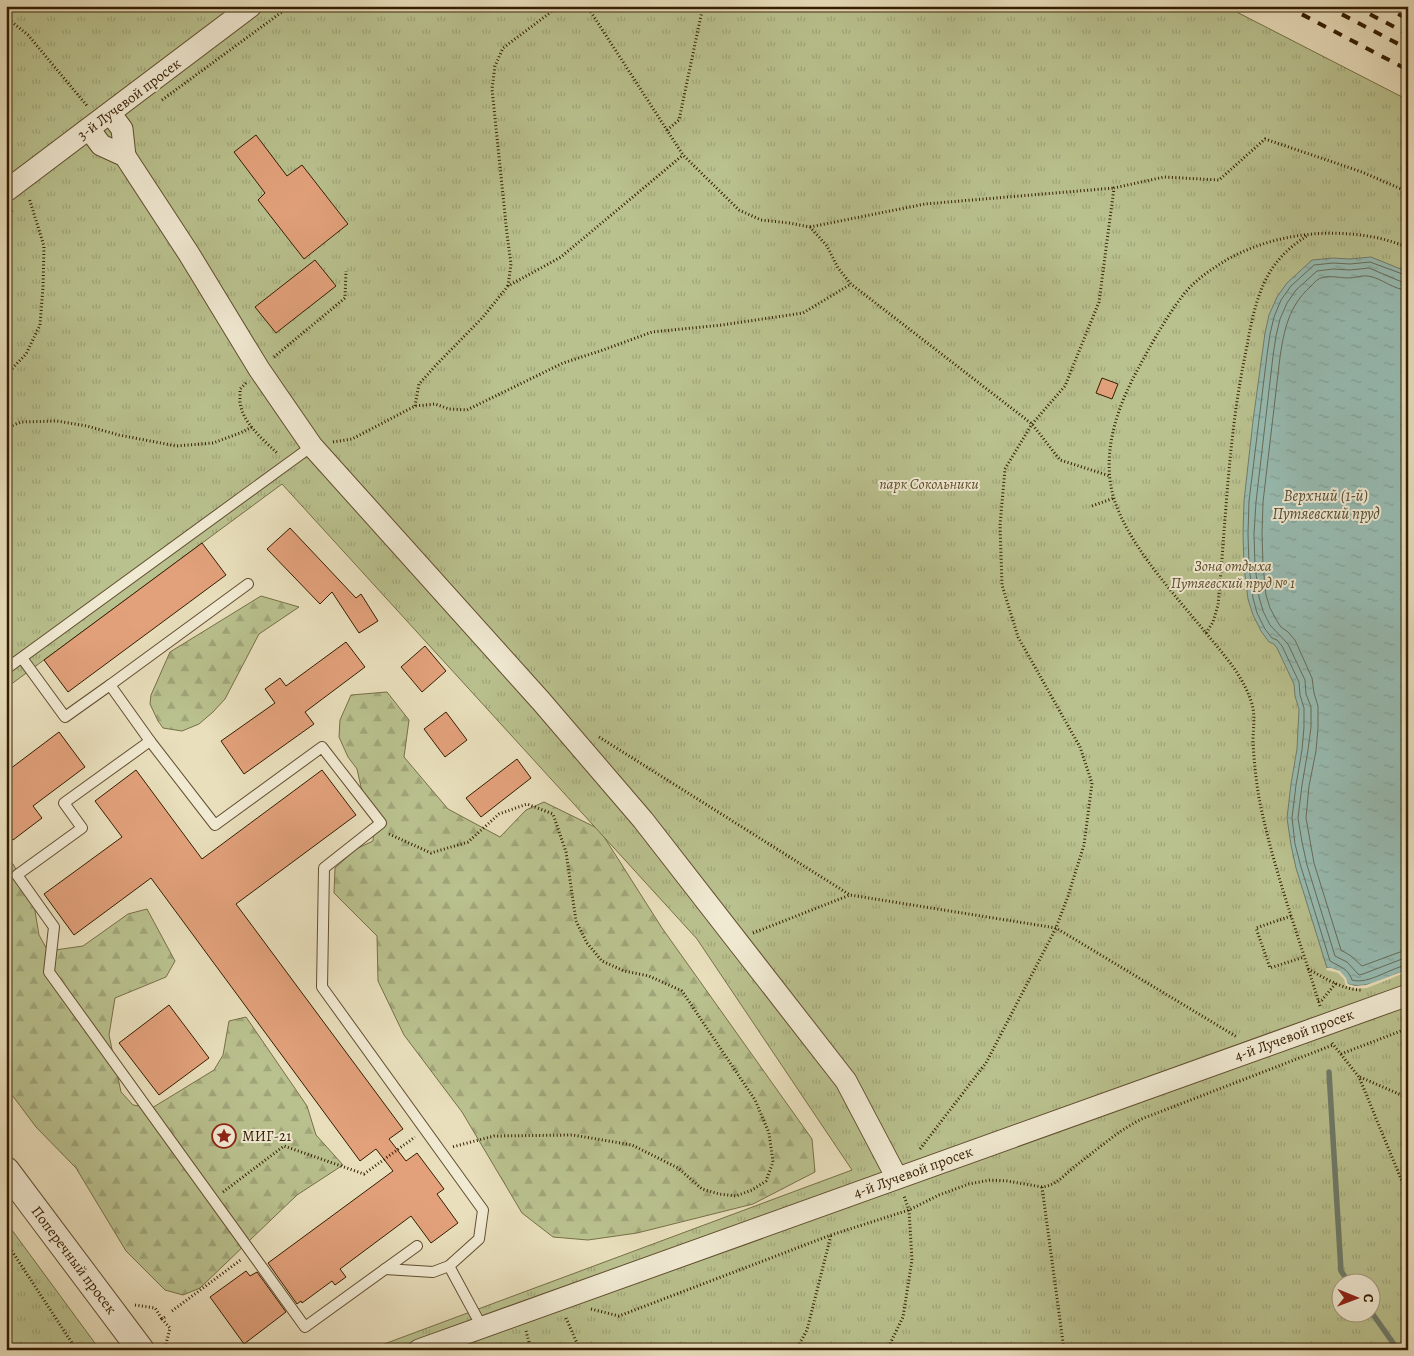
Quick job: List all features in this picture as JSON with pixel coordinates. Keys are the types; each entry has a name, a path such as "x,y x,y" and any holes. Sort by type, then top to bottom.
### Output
{"street":[{"name":"3-й Лучевой просек","path":"6,191 251,6"},
{"path":"100,121 122,129 126,156 259,369 312,446 541,701 643,820 846,1081 897,1178"},
{"name":"4-й Лучевой просек","path":"419,1350 1404,996"},
{"name":"Поперечный просек","path":"6,1170 153,1349"}],"lane":[{"path":"6,669 312,446"},
{"path":"22,658 65,717 248,584"},
{"path":"110,684 150,741 215,825 322,747 381,823 324,868 322,987 483,1210 480,1239 449,1266 433,1272 384,1269"},
{"path":"150,741 64,803 82,828 17,875 54,927 49,972 305,1327 417,1246"},
{"path":"449,1266 482,1327"}],"path":[{"path":"508,286 511,264 492,89 495,66 503,48 559,6"},
{"path":"587,6 683,154 739,210 761,220 810,228 925,204 1114,188 1164,177 1219,180 1265,139 1362,172 1408,192"},
{"path":"667,130 679,120 704,6"},
{"path":"6,17 28,35 100,121"},
{"path":"415,406 419,384 483,317 508,286 561,257 683,154"},
{"path":"887,1350 902,1317 912,1260 909,1210 897,1178 986,1063 1056,928 1084,845 1092,783 1080,747 1018,637 1002,585 1000,525 1005,469 1032,424 1065,386 1099,302 1114,188"},
{"path":"6,377 8,372 26,354 40,325 44,287 44,246 28,198"},
{"path":"810,228 827,246 838,268 851,284 1032,424 1060,460 1110,476"},
{"path":"1326,1024 1291,916 1260,802 1253,740 1255,714 1250,698 1231,663 1156,571 1129,533 1120,516 1114,498 1110,476 1110,446 1117,414 1125,393 1149,348 1184,293 1210,269 1260,245 1288,237 1311,234 1334,233 1375,237 1408,247"},
{"path":"1206,633 1213,622 1218,605 1235,410 1253,317 1266,279 1277,263 1298,241 1311,234"},
{"path":"287,464 252,426 243,412 240,402 240,389 259,369 345,298 346,271"},
{"path":"312,446 352,439 415,406 435,404 449,409 467,410 563,363 652,332 802,314 851,284"},
{"path":"6,428 21,422 57,421 176,446 213,443 240,433 252,426"},
{"path":"1092,506 1114,498"},
{"path":"591,732 850,895 1056,928 1257,1049"},
{"path":"381,823 390,835 431,853 468,842 499,814 527,804 552,814 566,852 576,921 586,944 602,962 624,971 649,976 682,991 755,1100 769,1133 773,1162 766,1181 752,1190 736,1196 702,1189 678,1168 632,1145 573,1135 494,1136 439,1150"},
{"path":"736,940 850,895"},
{"path":"1291,916 1256,928 1270,968 1304,956"},
{"path":"1307,969 1336,983 1354,989 1366,989"},
{"path":"1318,1001 1322,1000 1336,983"},
{"path":"1404,996 1407,1029 1404,1054 1408,1071"},
{"path":"1341,1054 1407,1029"},
{"path":"589,1308 619,1316 831,1234 909,1210 939,1195 969,1184 990,1180 1042,1187 1056,1184 1070,1170 1130,1124 1334,1046 1359,1077 1408,1196"},
{"path":"1404,1054 1408,1049"},
{"path":"1359,1077 1408,1098"},
{"path":"213,1200 284,1146 364,1174 424,1130"},
{"path":"1042,1187 1064,1350"},
{"path":"796,1350 807,1330 831,1234"},
{"path":"6,1242 77,1350"},
{"path":"172,1311 250,1253"},
{"path":"132,1305 154,1308 164,1318 170,1328 153,1349"},
{"path":"566,1317 580,1350"},
{"path":"526,1332 531,1350"},
{"path":"71,1350 72,1343"}],"green space":[{"name":"парк Сокольники","path":"6,6 1225,6 1408,100 1408,1350 368,1350 852,1170 697,939 282,484 6,688"},
{"path":"261,596 299,607 259,634 225,699 213,712 199,724 182,731 163,728 150,704 151,695 170,652"},
{"path":"387,692 409,720 404,757 448,809 500,837 526,810 544,802 599,829 662,928 812,1139 815,1172 753,1204 637,1233 588,1240 553,1237 522,1213 462,1112 404,1035 378,981 377,936 334,893 335,868 356,849 373,841 374,821 361,787 357,769 348,757 339,737 340,720 351,695"},
{"path":"6,860 13,864 33,899 39,935 48,951 83,946 128,914 147,909 175,961 166,977 115,998 109,1035 121,1092 133,1105 152,1108 214,1070 223,1055 229,1021 246,1017 307,1106 316,1135 343,1165 297,1195 200,1288 183,1295 165,1290 126,1251 76,1168 36,1127 6,1087"},
{"path":"6,1222 100,1350 6,1350"}],"water":[{"name":"Верхний (1-й) Путяевский пруд","path":"1371,257 1408,272 1408,966 1406,970 1370,984 1355,985 1348,984 1338,970 1327,968 1296,868 1287,818 1297,749 1299,709 1294,684 1277,648 1269,642 1261,631 1253,615 1248,599 1244,567 1243,534 1244,501 1265,333 1269,315 1277,297 1287,283 1312,260"}],"pier":[{"path":"1408,966 1407,972 1367,988 1355,989 1346,986 1344,979 1338,973 1326,970 1327,968 1332,968 1340,971 1348,984 1355,986 1366,985 1380,980 1406,970"}],"building":[{"path":"256,135 287,176 302,165 348,224 304,259 258,200 265,193 234,152"},
{"path":"315,260 336,286 276,333 255,307"},
{"path":"1102,378 1118,384 1112,399 1096,393"},
{"path":"290,528 356,598 361,594 378,621 359,633 332,592 320,604 267,549"},
{"path":"202,543 226,575 68,692 44,660"},
{"path":"346,642 365,667 305,712 314,724 244,774 221,741 275,703 265,689 280,678 286,686"},
{"path":"425,646 446,671 422,692 401,667"},
{"path":"446,712 467,740 445,757 424,729"},
{"path":"59,732 85,767 33,806 42,818 13,840 6,832 6,772"},
{"path":"517,759 531,778 481,817 466,798"},
{"path":"136,770 202,859 322,770 356,815 236,904 403,1129 389,1139 406,1161 417,1153 444,1189 437,1194 458,1223 431,1243 411,1216 340,1269 346,1277 335,1285 332,1281 302,1303 301,1301 297,1304 268,1263 393,1171 376,1149 360,1161 151,878 74,935 44,894 122,837 95,801"},
{"path":"169,1005 209,1058 159,1095 119,1043"},
{"path":"246,1271 250,1276 257,1272 286,1312 244,1344 210,1297"}],"waterway":[{"path":"1329,1072 1341,1271 1343,1274"},
{"path":"1380,1324 1398,1350"}],"railway":[{"path":"1286,6 1408,70"},
{"path":"1326,6 1408,49"},
{"path":"1354,6 1408,34"},
{"path":"1382,6 1408,19"}],"place":[{"name":"МИГ-21","path":"224,1136"}],"park label":[{"name":"Зона отдыха Путяевский пруд № 1","path":"1233,574"}]}
